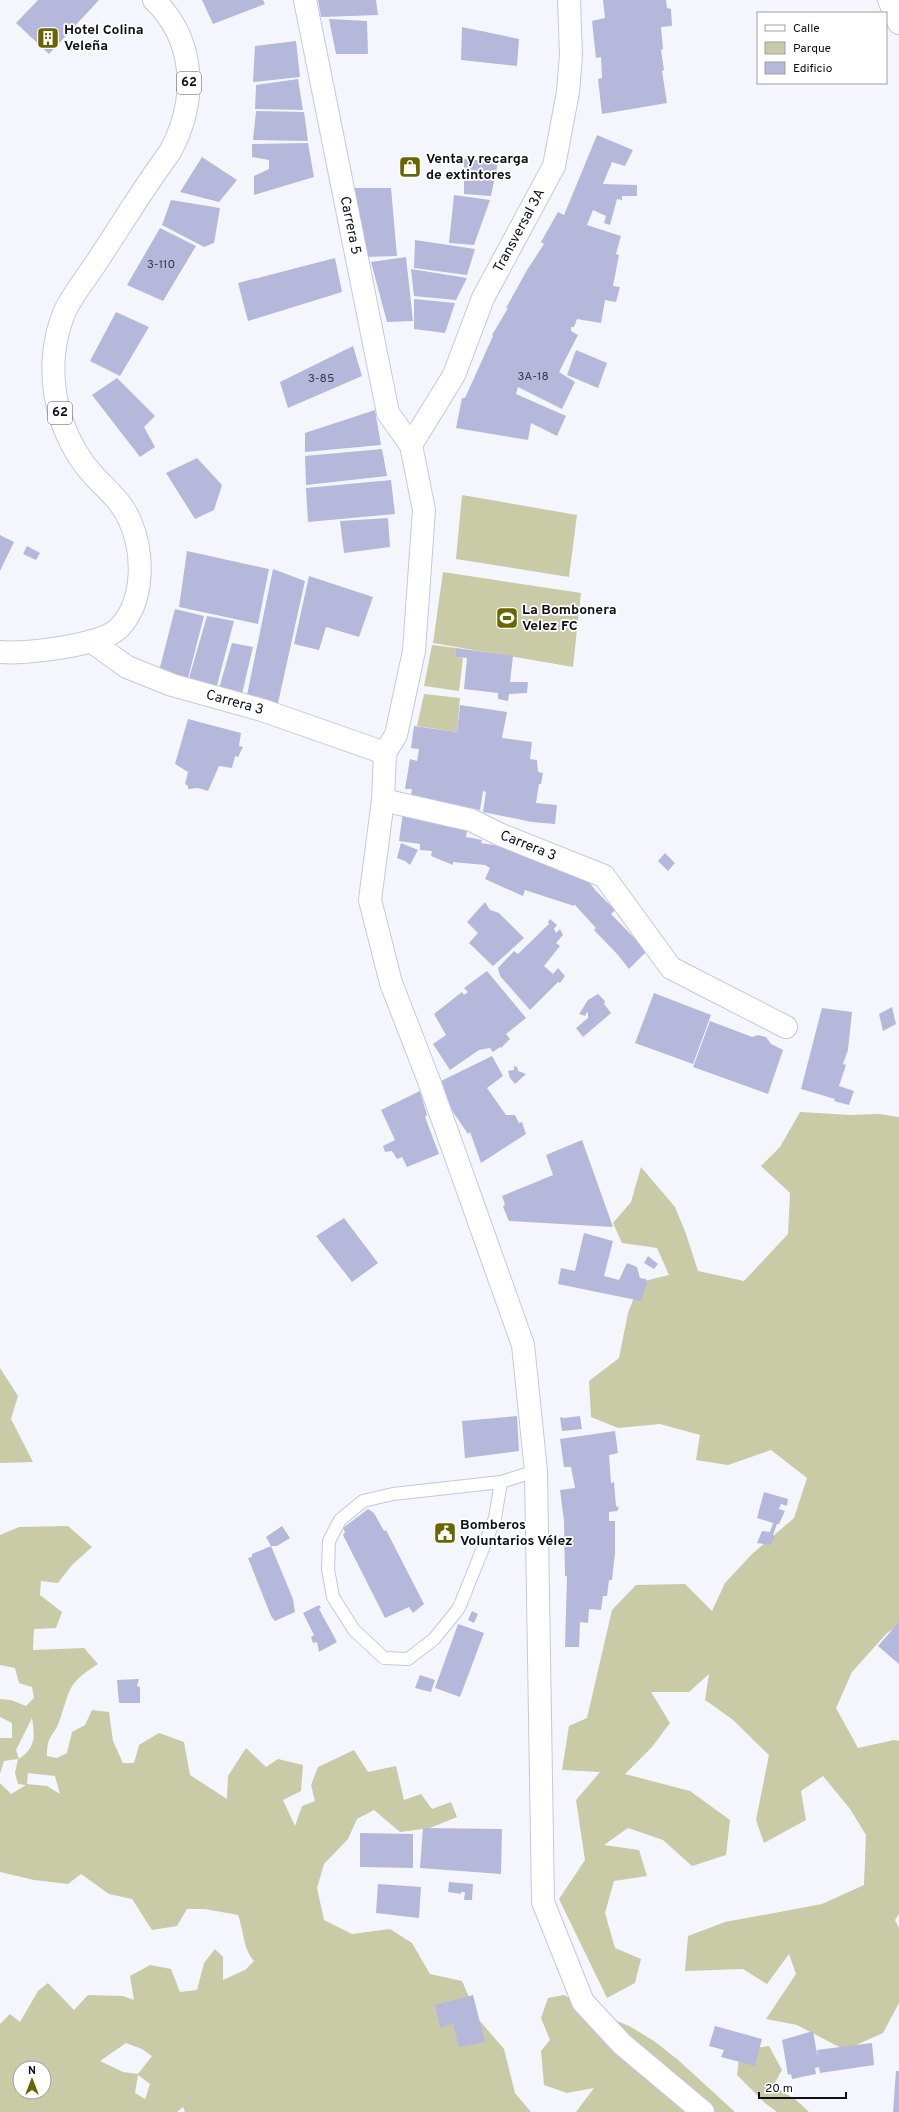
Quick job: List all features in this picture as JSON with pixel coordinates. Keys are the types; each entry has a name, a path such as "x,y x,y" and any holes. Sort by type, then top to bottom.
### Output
{"street":[{"name":"62","path":"0,652 35,652 91,641 118,629 127,615 138,584 139,551 136,535 121,505 94,477 69,440 61,420 56,399 54,355 65,312 170,152 179,135 186,116 189,96 189,76 186,56 179,37 170,20 154,0"},
{"name":"Carrera 5","path":"305,0 388,413 411,445"},
{"name":"Transversal 3A","path":"411,445 454,375 483,298 554,166 568,92 571,55 569,0"},
{"path":"889,0 899,23"},
{"path":"411,445 424,510 414,651 396,735 385,753 383,800 370,900 391,983 429,1081 523,1345 536,1471 543,1902 583,2002 622,2044 703,2112"},
{"name":"Carrera 3","path":"91,641 128,667 172,685 262,710 385,753"},
{"name":"Carrera 3","path":"383,800 471,820 499,834 604,876 671,968 786,1027"}],"lane":[{"path":"501,1482 496,1518 459,1608 434,1639 408,1660 384,1658 354,1630 333,1597 328,1569 329,1541 340,1520 363,1501 393,1494 501,1482 536,1471"}],"green space":[{"path":"462,495 577,515 569,577 456,559"},
{"name":"La Bombonera Velez FC","path":"443,572 581,593 573,667 433,643"},
{"path":"432,645 456,648 455,657 463,658 459,691 424,686"},
{"path":"424,694 460,698 457,732 417,726"},
{"path":"800,1112 850,1115 879,1114 899,1117 899,1625 887,1633 852,1672 836,1708 858,1748 894,1740 899,1741 899,1914 895,1920 899,1928 899,2003 883,2033 845,2050 797,2025 766,2019 796,1974 789,1954 767,1984 743,1969 685,1971 688,1936 725,1922 822,1904 864,1885 866,1835 850,1809 823,1776 801,1791 806,1820 764,1843 756,1820 769,1755 732,1719 705,1700 709,1674 689,1692 651,1692 670,1723 652,1747 625,1774 690,1791 730,1820 726,1855 692,1866 663,1840 628,1828 604,1845 639,1850 647,1876 614,1881 605,1913 615,1948 641,1959 635,1983 607,1998 559,1899 585,1860 576,1800 600,1772 562,1770 569,1726 587,1718 612,1610 636,1585 685,1584 712,1611 725,1583 752,1554 794,1518 807,1478 771,1450 728,1465 696,1460 700,1435 660,1424 618,1428 591,1417 589,1381 619,1358 628,1313 640,1282 669,1275 657,1248 622,1243 613,1223 631,1202 641,1167 675,1207 686,1234 698,1271 744,1281 788,1234 790,1193 761,1166 780,1147"},
{"path":"0,1368 18,1396 11,1419 33,1462 0,1463"},
{"path":"68,1526 92,1547 72,1565 58,1583 41,1581 40,1595 62,1612 56,1628 34,1629 33,1650 84,1648 98,1664 80,1677 71,1688 57,1727 49,1740 47,1756 57,1758 67,1753 72,1732 85,1725 92,1710 109,1712 113,1741 123,1763 134,1763 139,1745 159,1733 184,1742 190,1775 227,1799 228,1776 246,1748 266,1767 278,1759 303,1765 301,1791 283,1800 295,1826 302,1806 315,1801 311,1785 318,1767 354,1750 368,1772 396,1766 404,1800 421,1794 432,1809 451,1802 457,1817 430,1828 400,1832 374,1810 357,1819 348,1839 324,1864 317,1888 324,1920 352,1934 390,1929 412,1943 430,1974 462,1981 479,2020 504,2049 515,2093 531,2112 185,2112 183,2107 177,2112 0,2112 0,2024 10,2014 20,2022 38,1991 48,1983 74,2010 88,1995 123,1996 134,2000 130,1976 150,1965 171,1969 180,1992 197,1990 204,1963 215,1949 223,1957 223,1980 245,1970 254,1961 248,1951 238,1915 205,1909 187,1909 177,1926 152,1930 132,1899 109,1894 81,1874 68,1884 34,1880 0,1872 0,1783 11,1794 26,1785 18,1784 15,1773 18,1759 4,1761 0,1774 0,1738 12,1738 12,1723 0,1717 0,1699 11,1700 26,1706 34,1698 32,1687 19,1683 15,1668 0,1665 0,1535 19,1527","holes":["32,1718 34,1731 33,1741 29,1750 19,1759 16,1750","28,1773 55,1776 60,1794 47,1786 27,1784","126,2043 142,2049 152,2056 138,2074 123,2072 100,2061","138,2075 150,2084 145,2099 135,2093"]},
{"path":"564,1995 594,2011 631,2027 654,2041 677,2059 735,2112 576,2112 594,2088 567,2093 544,2085 541,2051 550,2040 541,2018 548,1998"},
{"path":"769,2046 782,2070 773,2086 795,2099 809,2112 777,2112 765,2103 737,2075 740,2050"}],"building":[{"name":"Hotel Colina Veleña","path":"38,0 99,0 49,54 16,23"},
{"path":"202,0 263,0 265,4 213,24"},
{"path":"318,0 376,0 378,15 321,17"},
{"path":"603,0 666,0 667,8 671,9 672,26 661,27 663,49 661,50 664,70 662,71 667,103 602,114 598,79 602,78 601,57 596,58 592,21 605,18"},
{"path":"329,19 367,21 368,54 336,54"},
{"path":"462,27 519,39 517,66 461,60"},
{"path":"296,41 300,77 253,82 255,46"},
{"path":"298,79 303,110 255,109 256,85"},
{"path":"256,111 304,112 308,141 253,140"},
{"path":"597,135 633,150 625,166 612,162 603,184 637,185 637,196 622,196 622,200 617,199 610,225 604,223 606,216 593,210 587,225 621,236 616,254 619,255 613,286 620,287 616,302 605,300 601,323 577,319 574,327 571,327 571,331 578,335 559,372 575,382 562,409 518,387 516,394 566,416 557,436 531,423 528,440 456,428 462,398 465,398 493,336 492,335 508,308 506,308 527,270 544,244 541,242 558,212 564,215"},
{"path":"308,143 314,177 254,195 254,176 269,169 269,160 252,157 252,144"},
{"path":"202,157 237,180 219,202 180,192"},
{"path":"464,159 498,162 491,196 464,194"},
{"path":"352,188 391,188 397,256 364,257"},
{"path":"454,195 490,200 474,245 449,243"},
{"path":"171,200 220,208 214,243 204,247 162,225"},
{"path":"160,228 196,246 163,301 127,285"},
{"path":"415,240 475,249 467,275 414,268"},
{"path":"406,257 413,321 387,322 371,262"},
{"path":"335,258 342,292 248,321 238,283"},
{"path":"411,269 467,278 456,300 414,296"},
{"path":"414,299 455,303 445,333 414,329"},
{"path":"116,312 149,327 120,376 90,361"},
{"path":"353,346 362,376 288,408 280,382"},
{"path":"576,350 607,363 598,388 567,375"},
{"path":"117,378 155,416 144,427 155,447 140,457 92,395"},
{"path":"375,410 381,445 305,452 305,433"},
{"path":"382,449 387,476 306,485 305,456"},
{"path":"197,458 222,485 214,510 195,519 166,473"},
{"path":"391,480 395,514 308,522 306,488"},
{"path":"388,518 390,547 344,553 340,521"},
{"path":"0,535 14,542 0,571"},
{"path":"27,546 40,553 36,560 23,554"},
{"path":"187,551 269,569 258,624 179,607"},
{"path":"273,569 305,581 278,703 246,700"},
{"path":"309,576 373,597 359,637 326,627 319,650 294,644"},
{"path":"175,609 204,616 187,682 158,675"},
{"path":"207,616 234,621 216,689 187,685"},
{"path":"232,643 253,647 241,698 218,692"},
{"path":"456,648 513,656 510,682 528,682 527,693 509,694 508,701 498,699 498,693 464,689 467,658 455,657"},
{"path":"460,705 507,712 502,738 532,742 530,759 537,760 538,772 543,773 541,784 539,784 536,803 557,805 555,824 532,822 483,812 486,792 483,791 480,810 411,796 412,789 405,789 410,759 417,761 419,749 411,748 414,726 457,732"},
{"path":"188,719 241,733 239,746 243,747 238,757 235,756 232,768 219,766 208,791 198,788 188,789 188,786 185,784 188,772 175,764"},
{"path":"403,812 468,825 466,837 482,840 481,843 500,846 584,875 596,891 615,910 611,914 647,951 629,969 594,930 596,928 574,904 574,906 525,890 523,896 485,879 490,868 485,865 453,862 453,865 431,856 432,851 420,850 420,844 399,841"},
{"path":"401,843 418,850 410,865 397,858"},
{"path":"665,853 675,863 668,871 658,861"},
{"path":"485,902 490,910 499,913 524,938 493,966 469,943 478,933 467,922"},
{"path":"550,919 557,925 554,929 556,933 560,929 563,935 556,943 560,946 544,966 553,974 558,968 565,976 560,983 558,982 530,1010 500,976 498,968 514,951 518,954 549,924 548,922"},
{"path":"487,971 526,1018 506,1034 510,1039 501,1048 500,1047 493,1052 490,1048 479,1050 450,1070 433,1044 446,1035 434,1014 462,992 464,995 468,992 464,988"},
{"path":"654,993 711,1015 693,1064 635,1043"},
{"path":"598,994 605,1001 604,1004 611,1013 583,1037 576,1028 588,1018 588,1013 587,1012 585,1016 579,1014 588,1000"},
{"path":"892,1007 896,1024 883,1031 879,1014"},
{"path":"822,1008 852,1012 848,1050 843,1064 846,1065 839,1086 854,1091 849,1105 834,1101 835,1099 801,1089"},
{"path":"710,1021 752,1037 758,1035 766,1037 771,1044 783,1050 768,1094 693,1067"},
{"path":"492,1056 503,1076 487,1088 506,1115 515,1115 519,1123 522,1122 526,1134 481,1163 470,1132 468,1134 453,1112 439,1082"},
{"path":"514,1066 517,1067 518,1071 526,1074 515,1084 510,1078 508,1071 514,1070"},
{"path":"420,1091 427,1115 425,1117 439,1154 407,1167 402,1157 397,1159 392,1151 385,1152 383,1146 395,1140 381,1110"},
{"path":"582,1140 613,1227 509,1221 503,1207 505,1204 502,1196 553,1175 546,1155"},
{"path":"344,1218 378,1263 352,1282 316,1236"},
{"path":"584,1233 613,1241 604,1276 619,1280 627,1263 637,1267 640,1278 646,1279 647,1283 641,1301 558,1284 561,1268 575,1271"},
{"path":"648,1256 658,1264 654,1269 644,1263"},
{"path":"517,1416 519,1451 465,1458 462,1421"},
{"path":"580,1416 582,1429 562,1431 560,1417"},
{"path":"615,1431 618,1453 609,1455 611,1483 614,1482 616,1506 619,1508 617,1511 609,1512 609,1521 615,1521 615,1553 612,1580 609,1580 607,1596 603,1596 601,1610 589,1609 588,1623 580,1622 579,1647 565,1647 567,1576 565,1576 564,1521 560,1490 575,1488 571,1467 564,1467 560,1439"},
{"path":"764,1492 788,1499 787,1506 781,1504 779,1509 785,1511 779,1524 777,1524 773,1535 775,1536 770,1545 757,1543 762,1531 770,1532 773,1523 757,1518"},
{"path":"368,1509 374,1513 384,1531 386,1530 424,1604 413,1613 409,1607 385,1618 343,1535 345,1532 343,1528"},
{"path":"282,1526 290,1538 277,1546 271,1546 266,1537"},
{"path":"271,1546 293,1599 295,1612 275,1621 271,1616 248,1558 252,1557 252,1554"},
{"path":"319,1605 321,1608 319,1609 337,1642 319,1652 317,1642 313,1643 311,1637 314,1635 303,1613"},
{"path":"472,1611 478,1614 474,1623 468,1620"},
{"path":"899,1622 899,1664 878,1646"},
{"path":"458,1624 484,1633 460,1697 435,1688"},
{"path":"420,1675 435,1680 431,1692 415,1688"},
{"path":"139,1679 137,1686 140,1687 140,1703 119,1703 117,1680"},
{"path":"423,1828 502,1829 501,1874 420,1868"},
{"path":"360,1833 413,1834 413,1868 360,1867"},
{"path":"449,1882 473,1884 472,1900 464,1900 465,1892 461,1892 461,1894 448,1892"},
{"path":"378,1884 421,1887 419,1918 376,1913"},
{"path":"473,1995 485,2042 459,2047 453,2024 440,2027 435,2005"},
{"path":"715,2026 762,2039 755,2066 721,2057 724,2050 709,2046"},
{"path":"813,2031 818,2059 817,2050 872,2043 874,2065 820,2073 819,2067 815,2068 816,2074 792,2079 791,2074 788,2075 782,2040"},
{"path":"896,2071 899,2071 899,2112 893,2112"}],"place":[{"name":"Hotel Colina Veleña","path":"48,38"},
{"name":"Venta y recarga de extintores","path":"410,167"},
{"name":"La Bombonera Velez FC","path":"507,618"},
{"name":"Bomberos Voluntarios Vélez","path":"445,1533"}]}
